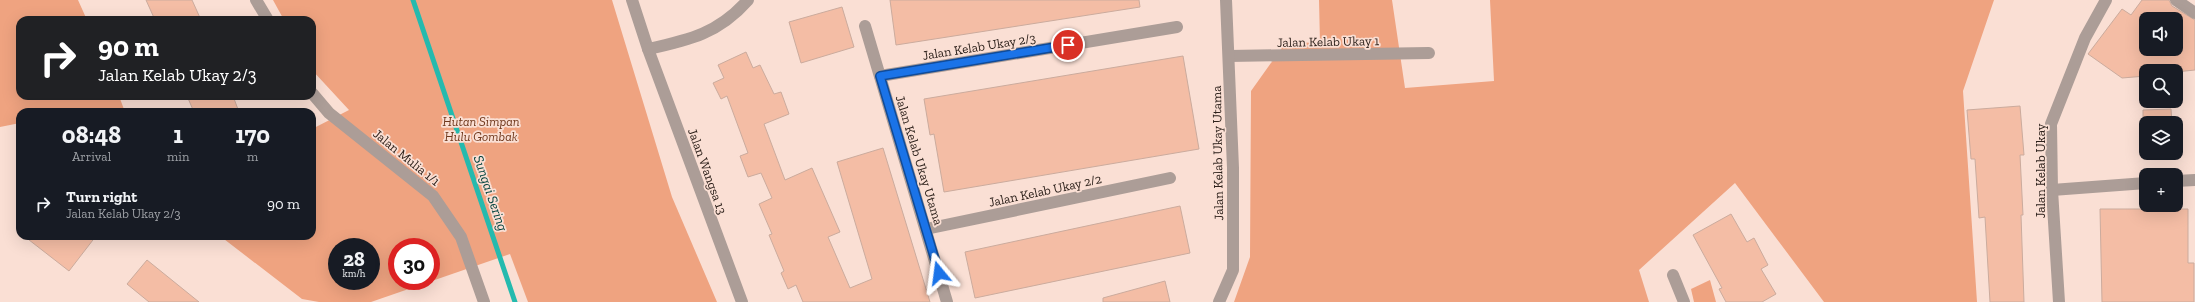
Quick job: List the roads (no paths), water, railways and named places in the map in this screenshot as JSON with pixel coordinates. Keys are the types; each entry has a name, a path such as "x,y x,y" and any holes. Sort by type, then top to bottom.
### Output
{"street":[{"path":"256,0 266,16"},
{"name":"Jalan Wangsa 13","path":"632,0 648,49 742,302"},
{"path":"648,49 692,39 712,30 736,14 748,0"},
{"name":"Jalan Kelab Ukay Utama","path":"1219,302 1233,270 1233,168 1226,0"},
{"path":"2176,0 2195,13"},
{"name":"Jalan Kelab Ukay","path":"2059,302 2052,190 2051,124 2085,38 2104,1"},
{"name":"Jalan Kelab Ukay Utama","path":"865,26 948,302"},
{"name":"Jalan Kelab Ukay 2/3","path":"880,76 1177,27"},
{"name":"Jalan Kelab Ukay 1","path":"1229,56 1429,54"},
{"name":"Jalan Mulia 1/1","path":"316,98 329,113 433,196 461,237 484,302"},
{"name":"Jalan Kelab Ukay 2/2","path":"926,228 1170,178"},
{"path":"2183,181 2195,180"},
{"path":"2052,190 2139,184"},
{"path":"1673,275 1684,302"}],"waterway":[{"name":"Sungai Sering","path":"413,0 515,302"}],"park label":[{"name":"Hutan Simpan Hulu Gombak","path":"481,128"}]}
